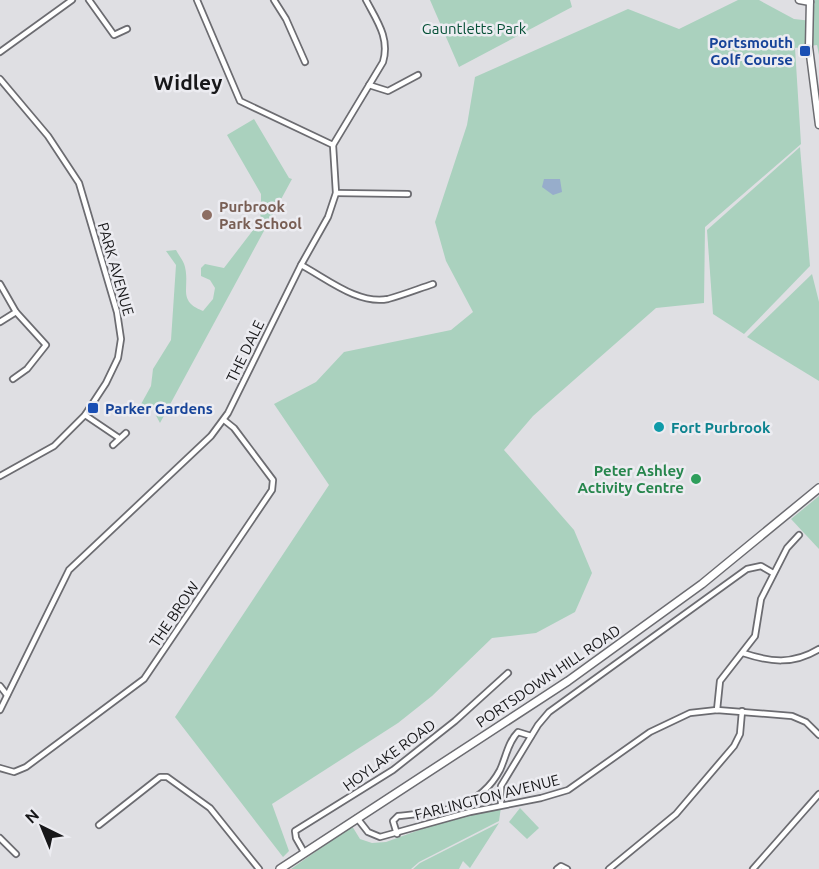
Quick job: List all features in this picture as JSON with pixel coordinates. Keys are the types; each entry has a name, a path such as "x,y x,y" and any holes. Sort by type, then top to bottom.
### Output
{"main road":[{"name":"PORTSDOWN HILL ROAD","path":"280,869 568,681 702,584 819,488"}],"street":[{"path":"0,52 72,0"},
{"path":"89,0 114,35 127,29"},
{"path":"197,0 240,101 327,140 333,145 383,62 386,44 384,33 366,0"},
{"path":"274,0 286,19 305,62"},
{"path":"799,0 810,1 809,47 819,125"},
{"path":"369,85 388,91 417,75"},
{"name":"PARK AVENUE","path":"0,80 48,136 79,183 121,330 120,350 106,383 85,415 54,446 0,476"},
{"name":"THE DALE","path":"0,710 69,570 224,420 301,264 328,217 336,193 333,145"},
{"path":"336,193 408,194"},
{"path":"301,264 354,294 369,298 388,299 433,284"},
{"path":"0,284 16,312 46,345 27,369 13,380"},
{"path":"0,322 16,312"},
{"path":"85,415 119,438"},
{"name":"THE BROW","path":"0,768 14,772 26,767 144,679 272,490 273,480 234,428 224,420"},
{"path":"113,445 126,433"},
{"path":"717,710 720,681 755,636 761,598 787,548 800,535"},
{"path":"501,805 501,786 531,736 549,712 747,569 761,566 773,573"},
{"path":"743,653 783,662 804,658 819,649"},
{"name":"HOYLAKE ROAD","path":"304,852 296,838 296,831 393,770 455,721 508,673"},
{"path":"0,686 7,695"},
{"name":"FARLINGTON AVENUE","path":"357,818 373,836 380,837 397,834 439,820 568,790 659,726 690,713 717,710 792,716 806,722 819,735"},
{"path":"609,869 664,826 727,754 738,739 742,711"},
{"path":"397,834 393,821 398,816 432,815 463,804 482,792 497,774 513,737 519,732 531,736"},
{"path":"99,825 160,777 167,777 210,808 259,869"},
{"path":"753,869 819,794"},
{"path":"0,838 16,854"},
{"path":"559,868 567,869"}],"green space":[{"name":"Gauntletts Park","path":"430,0 570,0 572,7 459,67"},
{"path":"738,0 759,0 794,19 812,21 815,0 819,0 819,55 817,45 795,48 801,144 705,227 704,303 656,308 533,416 504,450 574,530 592,573 575,612 536,633 492,638 432,696 398,723 272,804 289,851 283,857 175,717 329,485 274,404 316,382 344,352 451,330 473,312 446,261 435,222 467,125 475,77 628,9 679,29"},
{"path":"254,119 289,178 292,179 160,423 152,408 145,409 140,406 151,386 153,369 171,340 176,265 166,251 176,250 181,258 186,275 187,298 190,303 203,311 213,299 215,288 210,280 201,276 201,268 205,264 224,268 260,221 261,194 227,135"},
{"path":"800,147 810,266 744,334 713,314 707,230"},
{"path":"812,274 819,302 819,381 747,337"},
{"path":"819,496 819,549 791,519"},
{"path":"501,807 499,821 419,862 411,869 291,869 352,826 360,839 372,843 386,842 436,824"},
{"path":"520,808 539,828 527,839 509,822"},
{"path":"499,823 470,868 463,861 459,869 413,869 420,863"}],"water":[{"path":"544,179 560,179 562,192 553,195 542,187"}],"place":[{"name":"Portsmouth Golf Course","path":"805,51"},
{"name":"Purbrook Park School","path":"207,215"},
{"name":"Parker Gardens","path":"93,408"},
{"name":"Fort Purbrook","path":"659,427"},
{"name":"Peter Ashley Activity Centre","path":"696,479"}],"district":[{"name":"Widley","path":"188,82"}]}
